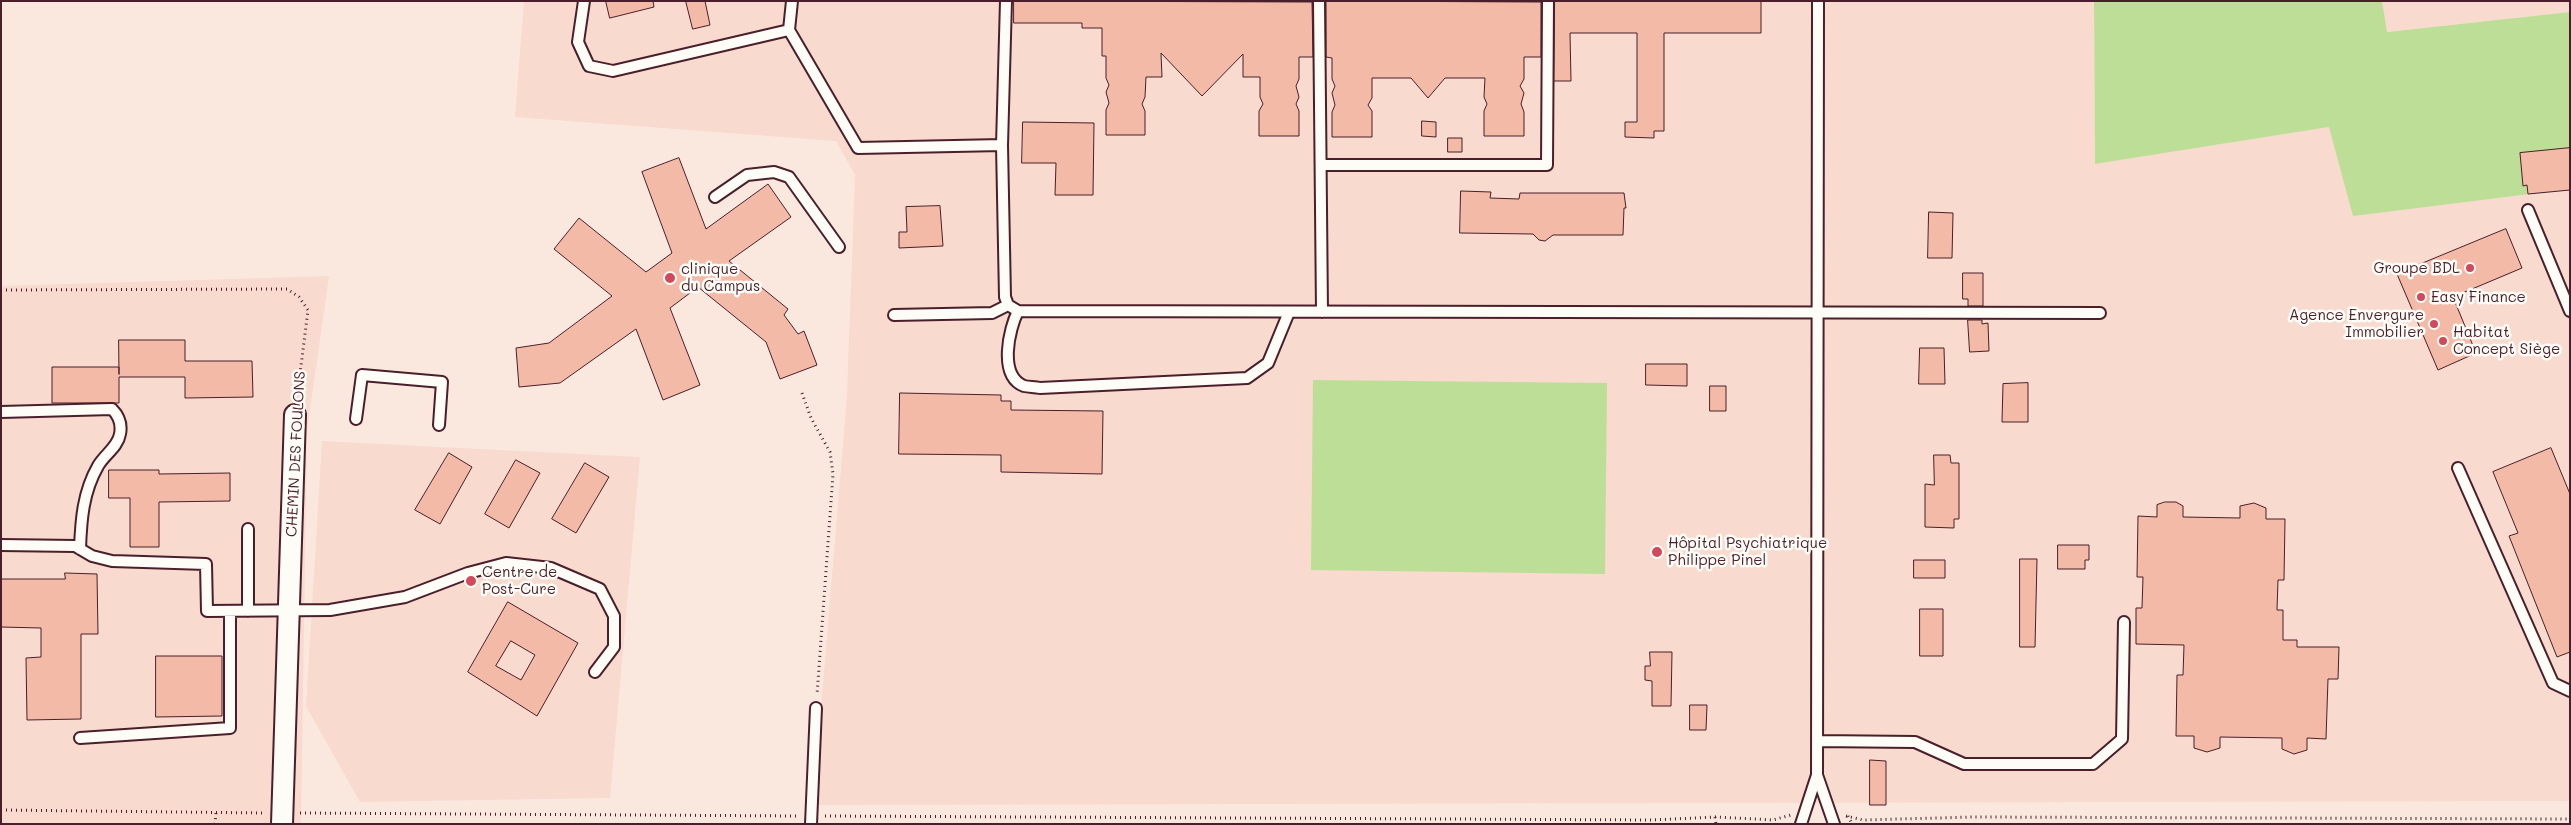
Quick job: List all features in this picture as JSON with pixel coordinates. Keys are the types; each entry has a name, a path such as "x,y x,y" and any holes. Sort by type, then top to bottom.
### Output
{"street":[{"name":"CHEMIN DES FOULONS","path":"283,818 295,415"}],"lane":[{"path":"584,1 578,42 589,66 613,70 789,30"},
{"path":"792,1 789,30 858,148 1002,145"},
{"path":"1006,1 1002,145 1004,297 1008,305 1018,311 2100,313"},
{"path":"1319,1 1322,312"},
{"path":"1321,166 1547,165 1548,1"},
{"path":"1801,824 1817,775 1818,1"},
{"path":"715,197 747,175 774,172 789,177 839,247"},
{"path":"2528,210 2570,311"},
{"path":"894,314 992,313 1008,305"},
{"path":"1018,311 1010,328 1008,355 1012,375 1023,385 1040,388 1247,378 1268,363 1289,312"},
{"path":"356,419 362,376 442,382 439,425"},
{"path":"1,412 112,410 118,415 121,427 120,437 99,465 84,503 80,549"},
{"path":"2458,468 2553,683 2570,691"},
{"path":"248,529 248,611"},
{"path":"1,545 75,546 112,561 206,564 208,611 330,610 404,597 468,573 506,563 551,568 600,589 614,616 614,647 595,672"},
{"path":"80,738 230,728 230,611"},
{"path":"1817,741 1915,742 1964,764 2093,764 2122,739 2124,622"},
{"path":"812,820 816,708"},
{"path":"1817,775 1834,824"}],"path":[{"name":"CHEMIN DES FOULONS","path":"1,290 287,289 298,297 308,310 295,415"},
{"path":"802,393 811,418 830,452 833,474 816,708"},
{"path":"1,810 216,813 283,818 812,820 1652,820 1715,817 1773,820 1805,811"},
{"path":"1831,812 1863,820 1974,817 2570,819"},
{"path":"215,824 216,813"},
{"path":"1848,816 1852,824"},
{"path":"1715,817 1716,824"}],"shaded area":[{"name":"Hôpital Psychiatrique Philippe Pinel","path":"524,1 2094,1 2095,164 2329,127 2570,189 2570,801 813,805 847,395 855,175 836,141 515,117"},
{"path":"2382,1 2570,1 2570,12 2386,32"},
{"path":"329,276 307,431 301,824 1,824 1,286"},
{"name":"Centre de Post-Cure","path":"322,441 640,457 610,798 360,802 306,706"}],"green space":[{"path":"2094,1 2382,1 2387,32 2570,12 2570,189 2353,216 2329,127 2095,164"},
{"path":"1313,380 1607,383 1605,574 1311,570"}],"building":[{"path":"606,1 653,1 654,7 610,18"},
{"path":"686,1 705,1 710,25 693,29"},
{"path":"1014,1 1312,2 1313,57 1299,57 1299,79 1296,86 1299,97 1296,104 1299,111 1299,136 1259,136 1259,111 1263,104 1260,97 1260,77 1243,77 1243,54 1202,96 1161,53 1162,77 1146,77 1145,97 1142,104 1145,111 1145,135 1106,135 1106,110 1109,103 1106,92 1109,85 1106,78 1106,56 1102,56 1102,28 1082,28 1082,23 1014,23"},
{"path":"1555,1 1761,1 1761,33 1664,33 1664,131 1654,131 1654,138 1625,137 1625,122 1637,122 1637,33 1570,33 1571,81 1554,81"},
{"path":"1326,2 1541,2 1541,57 1524,57 1524,79 1520,86 1524,93 1521,104 1524,112 1524,136 1484,136 1484,111 1487,104 1484,97 1485,78 1445,78 1428,98 1411,78 1372,78 1372,98 1368,105 1372,111 1372,137 1332,137 1332,112 1335,105 1332,93 1335,86 1332,79 1332,58 1326,57"},
{"path":"1422,121 1436,122 1436,137 1422,136"},
{"path":"1023,122 1094,123 1093,195 1055,195 1056,163 1022,163"},
{"path":"1448,138 1462,138 1462,152 1448,152"},
{"path":"2570,148 2570,190 2528,194 2527,185 2523,186 2520,153"},
{"name":"clinique du Campus","path":"679,158 706,229 768,184 791,217 729,261 788,309 784,315 798,334 804,331 817,365 780,379 766,342 698,287 670,308 700,385 663,400 636,329 560,383 519,387 516,348 549,343 612,296 554,249 579,218 646,272 672,253 642,172"},
{"path":"1461,191 1491,192 1490,198 1519,199 1520,193 1624,193 1626,208 1624,208 1623,235 1553,235 1545,241 1539,240 1533,234 1460,233"},
{"path":"940,206 943,246 899,248 899,232 907,232 906,207"},
{"path":"1929,212 1953,213 1952,258 1928,258"},
{"path":"2506,229 2522,268 2453,297 2476,353 2438,370 2397,274"},
{"path":"1963,273 1983,273 1983,306 1968,306 1968,299 1963,299"},
{"path":"1968,320 1982,320 1982,324 1988,323 1989,351 1970,352"},
{"path":"119,340 185,340 185,361 252,361 253,397 185,398 185,377 119,377 119,403 52,403 52,367 119,367"},
{"path":"1920,348 1944,348 1945,384 1919,384"},
{"path":"1646,364 1687,364 1687,386 1646,385"},
{"path":"2028,383 2028,422 2002,422 2003,384"},
{"path":"1710,386 1726,386 1726,411 1710,411"},
{"path":"900,393 1001,395 1001,401 1011,401 1011,410 1103,411 1102,474 1001,472 1001,455 899,454"},
{"path":"2551,448 2570,494 2570,652 2557,657 2509,536 2518,533 2493,472"},
{"path":"449,453 472,467 440,524 415,510"},
{"path":"1934,455 1950,455 1951,463 1959,463 1959,519 1954,519 1954,528 1925,527 1925,484 1934,485"},
{"path":"516,460 540,473 509,528 485,514"},
{"path":"585,463 609,477 576,533 552,519"},
{"path":"109,470 159,470 159,474 230,473 230,501 159,502 159,547 130,547 130,498 109,498"},
{"path":"2165,502 2176,502 2183,506 2183,517 2240,518 2240,506 2254,503 2266,508 2266,519 2285,519 2284,580 2278,580 2277,610 2283,610 2283,640 2297,640 2297,647 2339,647 2338,679 2328,679 2326,739 2307,738 2307,750 2294,754 2282,749 2282,738 2220,737 2220,748 2207,752 2194,748 2194,736 2176,736 2177,675 2183,675 2184,645 2136,644 2136,608 2142,608 2143,577 2137,577 2138,516 2157,517 2157,505"},
{"path":"2058,545 2089,545 2089,560 2085,560 2085,569 2058,569"},
{"path":"2020,559 2037,559 2035,647 2020,647"},
{"path":"1914,560 1945,560 1945,578 1914,578"},
{"path":"65,573 97,574 98,634 81,634 81,719 27,720 26,658 41,657 41,628 1,627 1,579 65,579"},
{"path":"508,602 578,643 537,716 468,672","holes":["511,641 535,655 521,680 496,666"]},
{"path":"1920,609 1943,609 1943,656 1920,656"},
{"path":"1650,652 1672,652 1671,706 1652,706 1652,681 1645,680 1645,666 1650,666"},
{"path":"156,656 222,656 222,716 156,717"},
{"path":"1690,705 1707,705 1706,730 1690,730"},
{"path":"1870,760 1886,761 1886,805 1870,805"}],"place":[{"name":"Groupe BDL","path":"2470,268"},
{"name":"clinique du Campus","path":"670,278"},
{"name":"Easy Finance","path":"2421,297"},
{"name":"Agence Envergure Immobilier","path":"2434,324"},
{"name":"Habitat Concept Siège","path":"2443,341"},
{"name":"Hôpital Psychiatrique Philippe Pinel","path":"1657,552"},
{"name":"Centre de Post-Cure","path":"471,581"}]}
